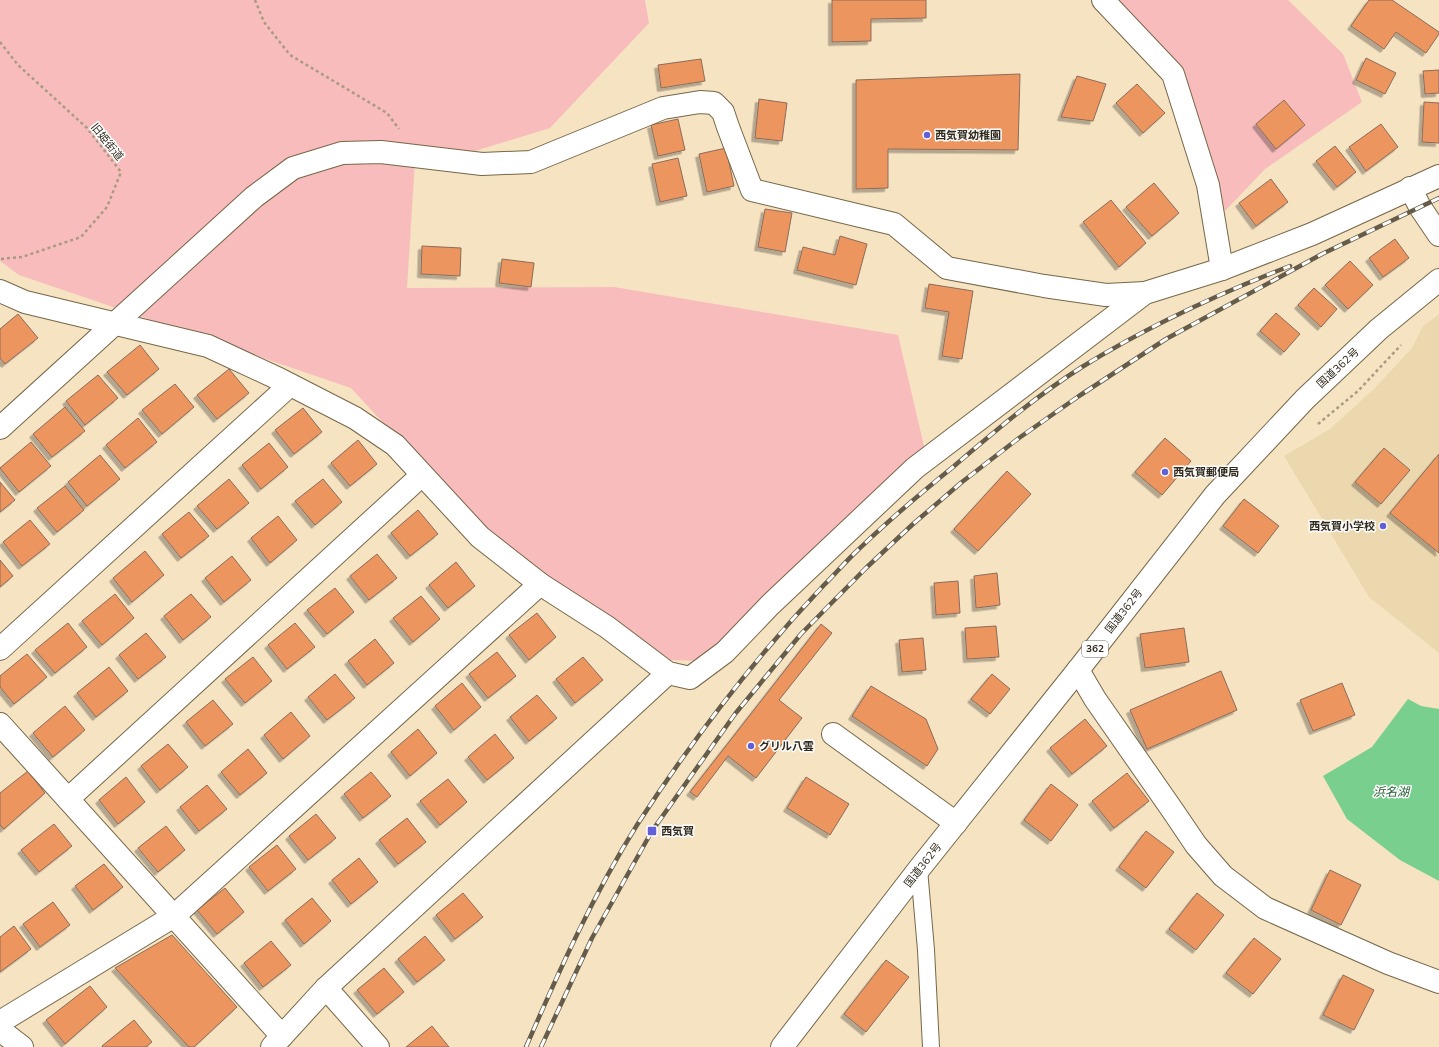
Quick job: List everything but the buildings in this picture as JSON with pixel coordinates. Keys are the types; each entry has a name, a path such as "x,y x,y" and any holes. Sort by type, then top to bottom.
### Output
{"main road":[{"path":"1102,0 1174,74 1208,185 1222,269"},
{"path":"0,428 254,198 293,168 342,153 381,152 482,164 531,162 663,108 700,102 714,103 723,112 752,190 894,224 947,268 1044,286 1106,295 1145,293 1222,269 1312,234 1439,176"},
{"path":"1410,188 1420,207 1439,235"},
{"name":"国道362号","path":"782,1047 919,869 1078,670 1214,495 1305,399 1379,329 1439,280"},
{"path":"0,291 25,302 116,322 208,346 356,418 395,446 480,537 540,584 606,627 668,673 690,678 725,652 770,605 915,468 1145,293"},
{"path":"0,649 290,385"},
{"path":"68,799 422,475"},
{"path":"0,1022 174,916 540,584"},
{"path":"1078,670 1096,699 1196,844 1223,876 1265,908 1388,963 1439,982"},
{"path":"0,724 174,916 277,1041 326,988 668,673"},
{"path":"833,734 956,823"},
{"path":"326,988 378,1047"},
{"path":"0,1030 22,1047"}],"lane":[{"path":"919,869 926,950 931,1047"}],"path":[{"path":"255,0 264,22 290,55 387,113 419,157"},
{"name":"旧姫街道","path":"0,42 18,65 87,128 121,172 107,207 81,237 22,257 0,259"}],"shaded area":[{"path":"0,0 645,0 649,23 550,128 446,160 415,160 407,288 614,287 898,335 927,459 700,661 671,660 510,560 351,388 19,275 0,261"},
{"path":"1103,0 1288,0 1343,54 1362,102 1265,169 1225,211 1176,72"},
{"name":"西気賀小学校","path":"1439,314 1439,653 1369,597 1284,456 1330,429 1373,390 1412,348 1423,326"}],"water":[{"name":"浜名湖","path":"1408,699 1421,706 1439,709 1439,881 1400,860 1347,819 1323,776 1372,747"}],"railway":[{"path":"541,1047 592,938 652,831 735,714 801,634 866,568 913,524 962,482 1019,438 1079,396 1166,339 1322,254 1439,198"},
{"path":"526,1047 591,906 637,825 658,793 702,731 749,671 798,613 850,558 905,507 1032,402 1065,378 1107,352 1158,324 1210,299 1290,266"}],"place":[{"name":"西気賀幼稚園","path":"927,135"},
{"name":"西気賀郵便局","path":"1165,472"},
{"name":"西気賀小学校","path":"1383,526"},
{"name":"グリル八雲","path":"751,746"},
{"name":"西気賀","path":"652,831"}]}
